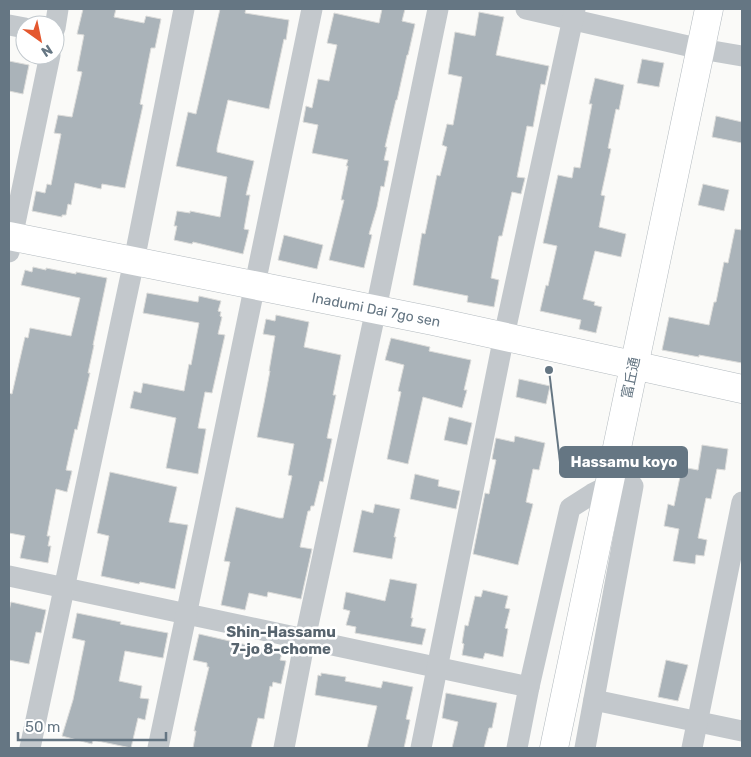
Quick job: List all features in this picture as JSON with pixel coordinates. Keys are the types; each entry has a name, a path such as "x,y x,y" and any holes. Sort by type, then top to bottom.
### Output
{"street":[{"path":"30,748 134,261 184,9"},
{"path":"158,748 312,9"},
{"path":"284,748 305,639 376,310 438,9"},
{"path":"526,9 574,14 701,49 742,56"},
{"name":"富丘通","path":"554,748 710,9"},
{"path":"421,748 504,336 574,14"},
{"path":"10,242 48,65"},
{"name":"Inadumi Dai 7go sen","path":"10,242 134,261 254,285 504,336 742,389"},
{"path":"517,748 570,508 592,494 611,474 633,486 585,748"},
{"path":"692,748 742,502"},
{"path":"9,576 529,687"},
{"path":"594,700 742,731"}],"building":[{"path":"83,9 116,9 114,17 144,23 146,16 161,19 155,48 151,48 140,104 143,105 125,188 102,184 101,189 75,183 71,205 68,204 66,215 62,215 62,217 32,211 36,191 45,193 47,184 51,185 61,134 54,133 58,115 72,117 82,72 77,71 84,35 77,34"},
{"path":"220,9 246,9 245,13 289,20 269,109 228,100 217,148 217,152 254,161 246,195 250,195 244,229 249,230 243,254 193,242 192,244 174,240 177,226 174,226 177,211 190,213 190,211 220,217 227,177 176,166 188,112 196,114"},
{"path":"382,9 405,9 402,21 415,24 385,147 387,147 384,160 389,161 384,187 381,186 369,234 372,235 364,268 329,260 344,200 341,200 348,160 312,153 318,125 303,122 306,106 312,108 318,79 329,81 337,45 327,43 334,13 379,23"},
{"path":"479,12 504,17 496,55 549,66 545,85 541,84 533,127 527,126 517,177 525,178 521,194 512,192 502,236 499,236 491,278 499,280 494,307 467,302 468,296 413,285 422,233 425,234 437,175 440,176 447,147 442,145 447,124 453,125 462,77 448,74 455,32 475,36"},
{"path":"642,59 664,63 659,87 637,83"},
{"path":"9,61 15,62 15,65 29,65 23,94 9,91"},
{"path":"595,78 624,85 619,110 616,109 608,148 611,149 601,195 605,196 599,227 626,234 621,257 595,251 583,299 595,302 594,305 602,307 596,333 579,329 581,320 540,311 557,246 543,243 558,175 572,178 574,167 580,168 592,104 589,104"},
{"path":"716,116 742,122 742,143 712,137"},
{"path":"703,184 729,190 724,211 698,205"},
{"path":"735,229 742,230 742,363 662,350 669,317 709,325 724,262 728,263"},
{"path":"284,235 323,245 317,269 278,260"},
{"path":"33,267 107,278 88,373 90,373 66,470 72,471 67,492 56,489 47,536 50,536 48,546 51,546 48,563 20,558 25,536 9,533 9,393 12,394 25,337 28,338 30,328 71,336 80,298 21,285 25,270 32,272"},
{"path":"147,293 198,302 199,296 221,301 218,311 221,312 220,316 222,317 218,334 225,335 212,393 205,392 198,428 206,429 198,474 166,468 176,418 130,408 134,391 141,393 143,383 184,391 199,323 143,313"},
{"path":"276,315 309,322 304,347 341,355 333,395 336,395 327,438 332,439 323,482 320,481 314,506 311,506 310,511 308,511 300,547 312,549 301,599 268,592 267,597 249,593 245,610 221,605 230,562 224,561 236,507 283,518 292,476 288,475 294,444 257,437 275,336 263,334 266,319 275,321"},
{"path":"391,338 430,347 429,351 471,360 464,390 467,390 462,408 423,397 408,464 387,459 401,392 398,391 404,365 385,360"},
{"path":"519,379 550,386 546,404 516,397"},
{"path":"449,417 472,423 467,445 444,440"},
{"path":"515,436 545,443 539,470 533,469 526,502 533,504 518,565 473,554 485,493 489,494 496,460 492,459 496,438 514,442"},
{"path":"702,445 728,449 725,470 717,469 711,499 706,498 698,538 707,540 704,556 696,555 695,564 673,561 679,529 664,526 668,504 674,506 682,467 698,470"},
{"path":"110,472 177,487 169,522 188,525 175,589 101,576 109,536 97,533"},
{"path":"415,474 439,480 438,486 460,491 456,509 410,499"},
{"path":"375,504 400,509 394,537 396,537 392,559 353,552 362,510 373,513"},
{"path":"390,579 417,584 411,626 426,629 422,645 355,633 356,627 346,625 350,611 343,609 346,592 385,601"},
{"path":"483,590 508,596 505,608 510,609 505,628 508,629 503,657 485,653 483,659 462,655 465,625 468,626 475,596 481,597"},
{"path":"11,602 46,610 41,633 36,632 29,664 9,660 9,611"},
{"path":"77,613 121,622 120,624 168,633 163,658 125,651 119,681 142,686 140,698 149,699 145,720 138,718 131,748 93,740 92,744 62,736 73,700 85,641 72,638"},
{"path":"199,634 282,653 280,660 286,661 281,684 273,682 272,687 270,686 264,719 258,718 251,748 193,748 196,731 194,731 209,667 207,667 207,663 193,660"},
{"path":"666,660 688,665 678,701 658,697"},
{"path":"321,673 346,677 345,681 381,688 383,681 413,687 406,719 410,720 404,748 367,748 377,706 315,695 318,675 321,676"},
{"path":"446,693 497,703 492,728 489,728 484,748 452,748 458,722 442,718"}],"place":[{"name":"Hassamu koyo","path":"549,370"}],"district":[{"name":"Shin-Hassamu 7-jo 8-chome","path":"281,640"}]}
